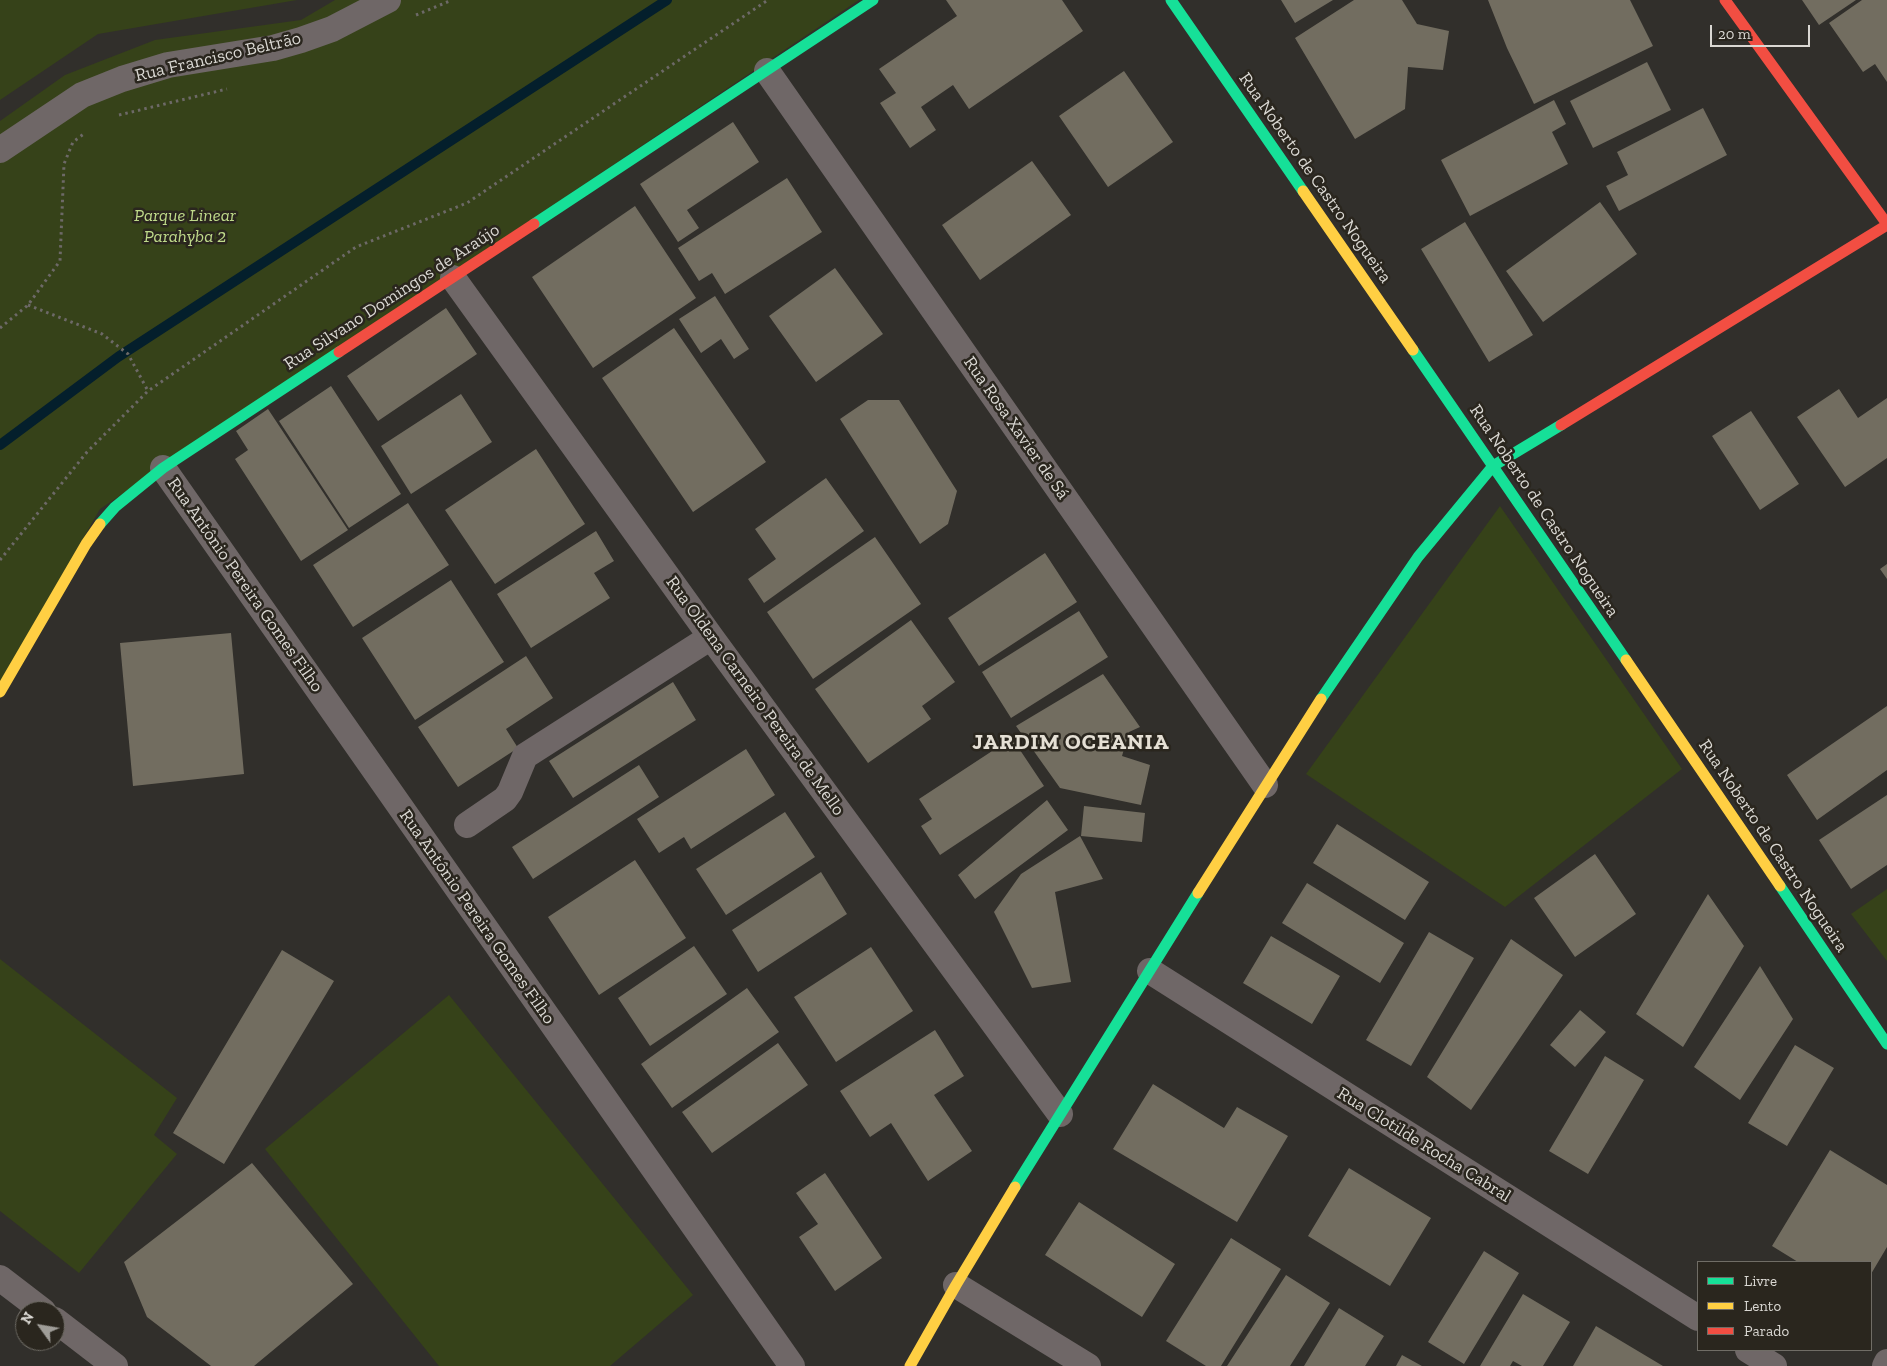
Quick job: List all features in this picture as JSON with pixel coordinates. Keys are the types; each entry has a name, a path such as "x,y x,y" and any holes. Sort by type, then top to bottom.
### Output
{"street":[{"name":"Rua Francisco Beltrão","path":"0,150 82,95 122,79 168,65 274,48 301,40 332,29 388,0"},
{"name":"Rua Silvano Domingos de Araújo","path":"0,692 86,544 100,524 115,508 163,468 873,0"},
{"name":"Rua Noberto de Castro Nogueira","path":"1171,0 1493,466 1887,1044"},
{"path":"910,1366 956,1285 1060,1114 1265,785 1346,661 1418,557 1493,466 1887,225 1725,0"},
{"name":"Rua Rosa Xavier de Sá","path":"767,71 1265,785"},
{"name":"Rua Oldena Carneiro Pereira de Mello","path":"453,278 711,637 1060,1114"},
{"name":"Rua Antônio Pereira Gomes Filho","path":"163,468 792,1366"},
{"path":"467,825 505,798 510,792 525,756 711,637"},
{"name":"Rua Clotilde Rocha Cabral","path":"1150,971 1697,1317"},
{"path":"0,1278 30,1301"},
{"path":"956,1285 1088,1366"},
{"path":"65,1328 115,1366"},
{"path":"1750,1351 1774,1366"},
{"path":"1885,1366 1887,1362"}],"path":[{"path":"411,17 452,0"},
{"path":"0,560 87,452 148,391 356,247 466,204 768,0"},
{"path":"112,117 233,87"},
{"path":"0,328 28,305 60,261 64,164 73,142 87,131"},
{"path":"28,305 102,334 128,354 148,391"}],"green space":[{"path":"0,0 297,0 98,34 0,100"},
{"name":"Parque Linear Parahyba 2","path":"335,0 859,0 100,509 0,682 0,121 65,75 155,40 301,20"},
{"path":"1500,506 1682,769 1505,907 1306,774"},
{"path":"1887,889 1887,961 1851,914"},
{"path":"0,959 177,1098 154,1135 177,1154 79,1273 0,1211"},
{"path":"449,995 693,1295 610,1366 439,1366 265,1149"}],"building":[{"path":"946,0 1062,0 1083,31 969,109 953,85 921,107 936,130 910,148 880,103 896,93 879,69 957,16"},
{"path":"1281,0 1333,0 1295,23"},
{"path":"1354,0 1402,0 1417,24 1449,31 1443,70 1408,67 1405,109 1355,139 1295,38"},
{"path":"1488,0 1630,0 1653,46 1534,104 1507,48"},
{"path":"1802,0 1856,0 1819,25"},
{"path":"1862,0 1887,0 1887,82 1875,64 1863,72 1829,23"},
{"path":"1647,62 1671,110 1593,148 1570,101"},
{"path":"1124,71 1173,142 1108,187 1059,116"},
{"path":"1554,100 1566,124 1552,132 1568,164 1470,216 1441,160"},
{"path":"1703,108 1727,155 1619,211 1606,186 1628,175 1617,152"},
{"path":"733,122 759,162 687,210 699,228 678,242 640,184"},
{"path":"1032,161 1071,215 980,280 942,225"},
{"path":"787,178 822,232 725,294 712,273 699,281 678,248"},
{"path":"1600,202 1637,254 1543,322 1506,271"},
{"path":"635,206 696,298 593,368 532,277"},
{"path":"1465,222 1533,335 1489,362 1421,249"},
{"path":"835,268 883,334 816,382 769,316"},
{"path":"715,296 749,349 734,359 721,339 701,353 679,319"},
{"path":"446,308 477,354 378,421 347,376"},
{"path":"674,328 766,462 693,512 602,378"},
{"path":"331,386 401,494 349,528 279,421"},
{"path":"1839,389 1858,418 1887,398 1887,458 1845,487 1797,417"},
{"path":"461,394 492,442 411,494 381,446"},
{"path":"868,400 899,400 957,491 948,524 920,544 840,419"},
{"path":"268,409 348,530 301,561 235,459 248,450 236,431"},
{"path":"1751,411 1799,484 1760,510 1712,436"},
{"path":"536,449 585,524 495,584 445,510"},
{"path":"826,478 864,531 764,603 748,579 776,559 755,529"},
{"path":"408,503 449,565 353,627 313,565"},
{"path":"596,531 614,561 594,573 610,598 531,648 497,594"},
{"path":"875,537 921,604 813,679 767,612"},
{"path":"1045,553 1077,602 979,666 948,618"},
{"path":"1887,564 1887,579 1880,569"},
{"path":"451,580 504,662 415,720 362,638"},
{"path":"1079,611 1108,657 1011,718 982,672"},
{"path":"911,620 955,682 922,706 931,719 868,763 815,689"},
{"path":"231,633 244,774 133,786 120,643"},
{"path":"526,656 553,698 506,729 518,748 458,787 418,727"},
{"path":"1103,674 1140,727 1129,732 1122,756 1150,765 1141,805 1060,788 1016,726"},
{"path":"673,682 696,720 573,798 549,761"},
{"path":"1887,706 1887,770 1817,820 1787,775"},
{"path":"1012,738 1044,786 940,855 921,826 932,819 919,799"},
{"path":"746,749 775,795 691,849 684,837 659,853 637,819"},
{"path":"639,765 659,797 533,879 512,847"},
{"path":"1887,795 1887,865 1851,889 1819,840"},
{"path":"1047,800 1068,830 975,899 958,875"},
{"path":"1084,806 1145,813 1142,842 1081,836"},
{"path":"785,812 815,857 726,915 696,869"},
{"path":"1337,824 1429,882 1405,920 1313,863"},
{"path":"1080,836 1103,879 1055,892 1071,982 1032,988 994,912 1021,874"},
{"path":"1595,854 1636,914 1575,957 1534,898"},
{"path":"635,860 686,938 599,995 548,917"},
{"path":"821,872 847,914 758,972 732,930"},
{"path":"1307,883 1404,943 1380,983 1282,923"},
{"path":"1708,894 1744,946 1683,1047 1636,1014"},
{"path":"1429,932 1474,958 1411,1066 1366,1040"},
{"path":"1271,936 1340,976 1312,1024 1243,983"},
{"path":"1511,939 1563,975 1471,1110 1427,1077"},
{"path":"694,946 727,994 650,1046 618,998"},
{"path":"871,947 913,1011 836,1062 794,997"},
{"path":"282,950 334,981 224,1164 173,1133"},
{"path":"1760,966 1793,1019 1740,1100 1694,1067"},
{"path":"747,988 779,1032 672,1108 641,1064"},
{"path":"1580,1010 1606,1032 1575,1067 1550,1045"},
{"path":"935,1030 964,1076 934,1095 972,1151 928,1181 891,1123 870,1137 840,1091"},
{"path":"778,1043 808,1085 712,1153 682,1112"},
{"path":"1795,1045 1834,1068 1787,1146 1748,1123"},
{"path":"1605,1056 1644,1080 1588,1174 1549,1151"},
{"path":"1153,1084 1224,1128 1237,1107 1288,1136 1237,1222 1113,1149"},
{"path":"1830,1150 1887,1185 1887,1247 1872,1272 1872,1261 1796,1261 1772,1246"},
{"path":"252,1163 353,1284 254,1366 211,1366 147,1317 124,1262"},
{"path":"1349,1168 1431,1218 1390,1286 1308,1236"},
{"path":"825,1173 882,1258 835,1291 799,1237 818,1224 796,1193"},
{"path":"1079,1202 1175,1264 1142,1317 1045,1255"},
{"path":"1231,1238 1281,1269 1221,1366 1206,1366 1166,1341"},
{"path":"1484,1251 1519,1273 1464,1364 1428,1342"},
{"path":"1286,1275 1330,1303 1290,1366 1227,1366"},
{"path":"1523,1294 1570,1322 1543,1366 1522,1366 1513,1361 1510,1366 1480,1366"},
{"path":"1339,1308 1384,1336 1365,1366 1304,1366"},
{"path":"1596,1326 1663,1366 1573,1366"},
{"path":"1402,1355 1422,1366 1396,1366"}],"waterway":[{"path":"0,445 118,357 667,0"}],"traffic: fast":[{"path":"534,224 873,0"},
{"path":"1171,0 1303,191"},
{"path":"1413,350 1626,660"},
{"path":"100,524 115,507 163,468 339,352"},
{"path":"1321,699 1418,557 1493,466 1561,425"},
{"path":"1780,886 1887,1044"},
{"path":"1015,1187 1198,893"}],"traffic: slow":[{"path":"1303,191 1413,350"},
{"path":"0,692 86,544 100,524"},
{"path":"1626,660 1780,886"},
{"path":"1198,893 1321,699"},
{"path":"910,1366 1015,1187"}],"traffic: jam":[{"path":"1725,0 1887,224"},
{"path":"339,352 534,224"},
{"path":"1561,425 1887,225"}],"district":[{"name":"JARDIM OCEANIA","path":"1071,743"}]}
